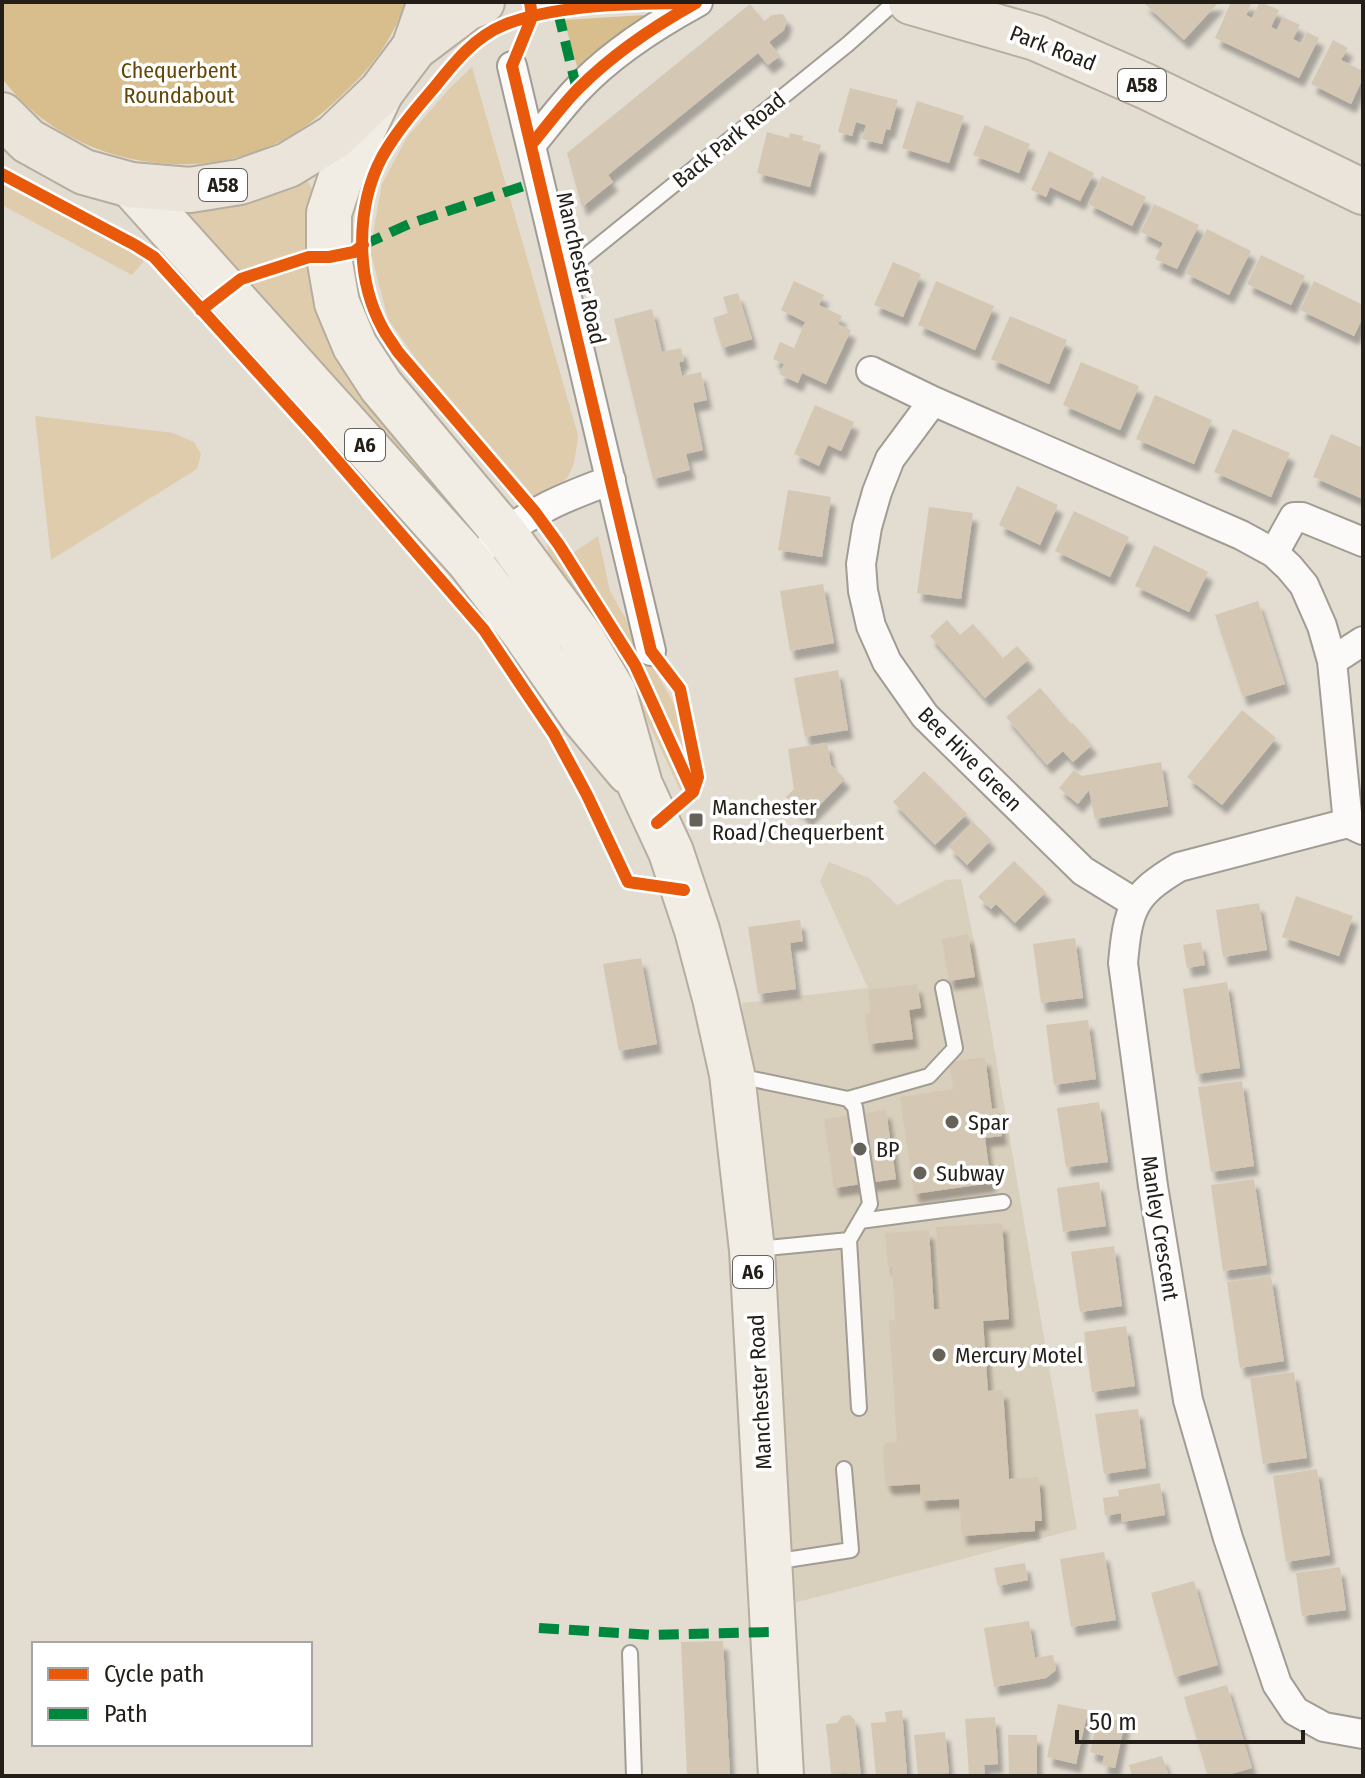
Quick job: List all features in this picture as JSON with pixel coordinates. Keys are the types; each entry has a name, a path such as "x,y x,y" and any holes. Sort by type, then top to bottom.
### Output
{"highway":[{"name":"A58","path":"414,48 430,2"},
{"name":"A58","path":"11,129 84,172 131,185 190,190 240,182 288,165 334,137 381,92 414,48 467,8 482,2"},
{"name":"Park Road","path":"911,2 1036,38 1145,86 1363,192"}],"main road":[{"name":"Manchester Road","path":"381,92 341,177 329,213 329,257 337,303 355,346 381,386 504,533 581,637 614,693 640,785 671,852 697,930 715,998 732,1074 752,1250 781,1776"},
{"name":"Manchester Road","path":"131,185 469,561 531,641 583,717 640,785"}],"street":[{"path":"531,145 577,90 605,64 660,24 698,2"},
{"name":"Manchester Road","path":"512,66 651,651"},
{"path":"871,371 1241,535 1274,553 1304,585 1322,626 1332,661 1356,827 1179,867 1154,882 1135,903"},
{"name":"Bee Hive Green","path":"933,401 890,459 867,527 861,564 871,626 887,662 925,716 1083,871 1135,903"},
{"path":"469,561 535,512 611,480"},
{"path":"1274,553 1294,517 1302,517 1363,542"},
{"path":"1332,661 1363,641"},
{"name":"Manley Crescent","path":"1135,903 1126,933 1123,963 1153,1186 1188,1400 1228,1538 1277,1684 1295,1711 1324,1727 1363,1734"}],"lane":[{"name":"Back Park Road","path":"562,275 848,44 895,2"},
{"path":"732,1074 848,1099 929,1076 955,1048 943,988"},
{"path":"848,1099 855,1107 870,1204 849,1240 859,1408"},
{"path":"860,1221 1003,1202"},
{"path":"752,1250 849,1240"},
{"path":"769,1562 851,1550 844,1469"},
{"path":"630,1653 634,1776"}],"shaded area":[{"path":"472,67 578,435 569,475 564,482 534,497 417,360 388,319 370,250 382,184 407,137"},
{"path":"306,179 313,190 308,252 234,273 179,214 220,207"},
{"path":"2,185 131,250 144,261 132,275 2,205"},
{"path":"308,263 322,321 347,374 465,512 465,519 450,517 246,286"},
{"path":"35,416 173,433 194,442 201,454 197,469 51,560"},
{"path":"598,536 610,591 674,704 680,705 692,762 573,553"},
{"path":"547,538 587,595 621,653 688,786 680,790 606,642 548,555"},
{"path":"829,862 869,878 897,905 946,880 961,879 984,989 1077,1529 790,1604 765,1193 742,1003 868,988 820,881"}],"green space":[{"name":"Chequerbent Roundabout","path":"2,2 405,2 395,28 373,62 345,92 304,127 277,143 241,156 204,163 166,164 128,158 92,147 58,129 28,106 2,78"},
{"path":"662,14 581,80 564,20"}],"building":[{"path":"1143,2 1219,2 1184,40"},
{"path":"1231,2 1252,2 1246,15 1252,18 1260,2 1279,10 1271,27 1277,30 1283,17 1300,25 1293,39 1302,44 1307,32 1319,38 1299,78 1215,38"},
{"path":"750,4 764,21 772,15 783,14 787,20 784,30 769,42 780,56 768,65 758,53 608,175 613,182 582,207 567,153"},
{"path":"1333,40 1348,48 1341,60 1363,71 1351,104 1311,84"},
{"path":"850,88 898,100 890,130 886,129 882,144 862,139 866,125 856,122 852,136 838,132"},
{"path":"917,101 964,116 949,163 902,148"},
{"path":"985,125 1030,144 1019,173 973,155"},
{"path":"767,132 789,138 790,133 803,136 802,140 821,145 810,187 757,173"},
{"path":"1049,151 1094,173 1080,201 1050,187 1046,197 1031,190"},
{"path":"1102,176 1146,197 1132,226 1088,204"},
{"path":"1154,204 1199,225 1177,269 1155,259 1163,243 1141,232"},
{"path":"1207,229 1251,251 1229,295 1185,273"},
{"path":"1261,255 1305,276 1291,305 1247,284"},
{"path":"893,262 921,274 903,317 874,305"},
{"path":"794,281 824,295 819,305 842,316 838,324 851,330 826,384 802,373 798,383 779,374 784,364 773,359 780,342 794,348 805,322 781,310"},
{"path":"936,281 994,306 975,350 918,325"},
{"path":"1314,281 1363,305 1363,317 1354,336 1300,310"},
{"path":"738,293 752,339 722,348 713,318 728,313 723,297"},
{"path":"652,309 662,352 681,348 684,361 679,362 682,376 701,372 707,400 693,403 703,450 686,454 690,470 653,479 614,319"},
{"path":"1010,316 1067,340 1049,384 991,359"},
{"path":"1081,362 1139,386 1120,430 1063,405"},
{"path":"1155,395 1212,420 1194,464 1136,439"},
{"path":"815,405 854,422 841,451 828,445 819,466 794,454"},
{"path":"1233,429 1290,453 1271,497 1214,472"},
{"path":"1331,434 1363,448 1363,499 1313,477"},
{"path":"1017,486 1058,505 1040,545 999,525"},
{"path":"788,490 831,497 822,557 778,550"},
{"path":"929,507 973,513 961,599 917,593"},
{"path":"1074,511 1129,537 1110,577 1055,551"},
{"path":"1154,545 1208,572 1189,612 1135,586"},
{"path":"823,584 834,643 790,651 780,591"},
{"path":"1258,601 1285,684 1243,697 1215,615"},
{"path":"947,620 960,635 973,624 1003,658 1017,646 1029,659 985,698 930,636"},
{"path":"838,670 848,730 805,737 794,678"},
{"path":"1040,688 1092,745 1073,762 1063,751 1047,765 1006,717"},
{"path":"1242,710 1276,738 1222,805 1187,777"},
{"path":"827,743 831,765 845,779 807,818 786,797 794,789 788,749"},
{"path":"1161,762 1168,806 1095,819 1089,790 1078,804 1059,788 1074,770 1082,776"},
{"path":"924,771 967,814 935,845 893,802"},
{"path":"973,822 991,840 967,865 949,847"},
{"path":"1014,861 1046,892 1015,923 996,904 991,909 978,897"},
{"path":"1296,896 1353,916 1339,956 1282,937"},
{"path":"1259,903 1267,950 1223,957 1216,910"},
{"path":"800,920 803,941 790,943 796,989 758,994 748,927"},
{"path":"968,934 975,977 949,981 942,939"},
{"path":"1075,938 1083,998 1041,1003 1033,944"},
{"path":"1201,942 1205,965 1187,968 1183,945"},
{"path":"641,958 657,1044 619,1051 603,964"},
{"path":"1227,982 1240,1068 1196,1074 1183,989"},
{"path":"917,984 921,1008 909,1010 913,1039 869,1044 865,1014 871,1013 868,990"},
{"path":"1088,1020 1096,1079 1054,1085 1046,1025"},
{"name":"Spar","path":"985,1057 992,1109 998,1108 1002,1136 985,1138 991,1183 914,1194 900,1097 953,1089 949,1062"},
{"path":"1242,1081 1254,1166 1211,1172 1198,1087"},
{"path":"1099,1102 1108,1162 1066,1167 1057,1108"},
{"name":"BP","path":"886,1110 896,1179 834,1188 824,1119"},
{"path":"1254,1179 1267,1265 1223,1271 1211,1185"},
{"path":"1099,1182 1106,1226 1063,1232 1057,1188"},
{"name":"Mercury Motel","path":"1002,1223 1009,1319 983,1321 988,1391 1003,1390 1009,1479 1039,1477 1042,1521 1035,1521 1035,1531 962,1536 959,1499 921,1501 920,1484 889,1486 885,1482 883,1447 886,1443 897,1442 889,1320 895,1320 892,1267 888,1267 885,1233 929,1230 934,1309 942,1309 936,1227"},
{"path":"1114,1246 1122,1306 1080,1312 1071,1252"},
{"path":"1271,1276 1284,1361 1240,1368 1227,1282"},
{"path":"1126,1326 1135,1386 1092,1392 1084,1332"},
{"path":"1294,1372 1307,1458 1263,1464 1250,1378"},
{"path":"1138,1409 1146,1468 1104,1474 1095,1414"},
{"path":"1317,1469 1330,1555 1286,1562 1273,1476"},
{"path":"1160,1483 1165,1515 1122,1522 1121,1513 1105,1516 1103,1498 1119,1496 1118,1490"},
{"path":"1104,1552 1116,1620 1071,1627 1060,1559"},
{"path":"1025,1563 1028,1580 998,1586 994,1568"},
{"path":"1340,1567 1346,1610 1302,1616 1296,1573"},
{"path":"1194,1581 1218,1665 1175,1677 1151,1593"},
{"path":"1029,1621 1035,1658 1053,1655 1056,1670 1046,1678 994,1687 984,1628"},
{"path":"723,1641 730,1776 687,1776 681,1642"},
{"path":"1227,1685 1252,1768 1224,1776 1208,1776 1184,1697"},
{"path":"1058,1704 1088,1710 1076,1764 1047,1757"},
{"path":"902,1710 907,1775 876,1776 871,1723 886,1722 885,1712"},
{"path":"850,1715 855,1720 861,1776 831,1774 826,1724 837,1723 842,1716"},
{"path":"1098,1716 1125,1722 1115,1768 1102,1765 1104,1756 1090,1752"},
{"path":"995,1717 998,1764 984,1765 985,1775 969,1776 965,1719"},
{"path":"945,1732 949,1773 918,1776 914,1735"},
{"path":"1008,1735 1037,1735 1037,1776 1009,1776"},
{"path":"1162,1756 1169,1776 1132,1776 1129,1765"}],"marked path":[{"path":"558,12 577,90"},
{"path":"363,245 409,224 539,181"},
{"path":"539,1628 653,1635 773,1632"}],"cycle path":[{"path":"530,2 532,17 512,66 651,651 680,689 698,777 693,792 657,823"},
{"path":"693,792 635,665 559,545 385,333 367,286 362,242 367,197 382,157 448,70 483,37 525,18 573,9 624,4 696,3"},
{"path":"531,145 592,76 649,32 694,4"},
{"path":"2,174 154,257 315,435 484,630 554,734 628,882 684,890"},
{"path":"201,310 241,279 309,257 354,252 363,245"}],"place":[{"name":"Manchester Road/Chequerbent","path":"696,820"},
{"name":"Spar","path":"952,1122"},
{"name":"BP","path":"860,1149"},
{"name":"Subway","path":"920,1173"},
{"name":"Mercury Motel","path":"939,1355"}]}
